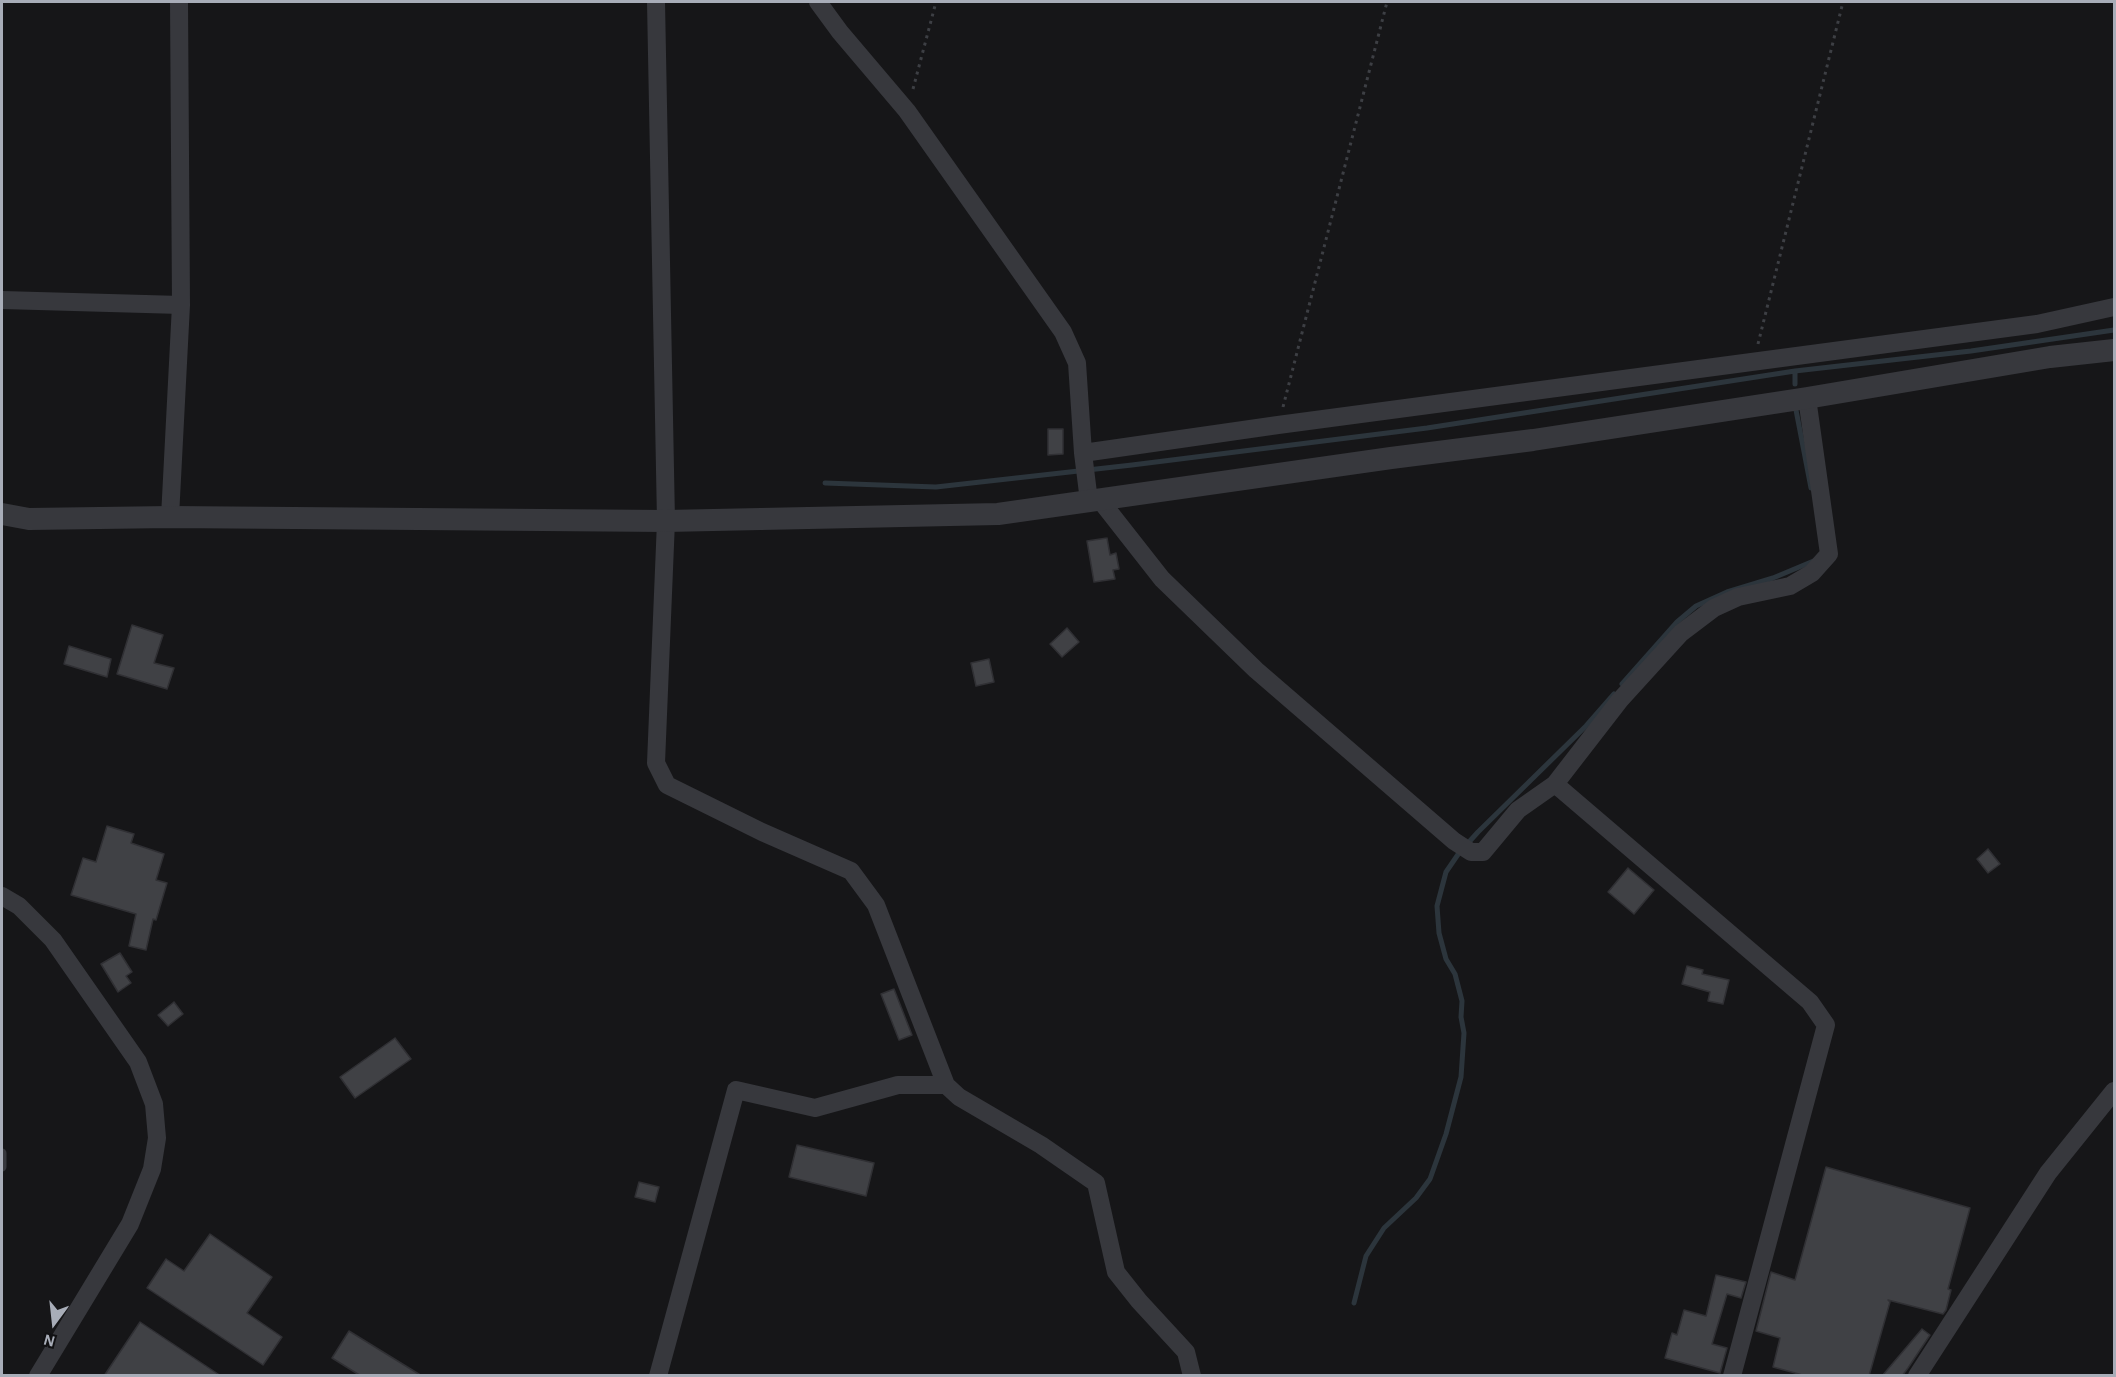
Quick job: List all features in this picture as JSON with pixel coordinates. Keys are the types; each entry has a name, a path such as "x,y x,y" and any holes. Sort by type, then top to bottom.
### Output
{"street":[{"path":"170,517 181,304 179,2"},
{"path":"656,2 666,521 656,763 667,785 762,832 851,871 876,905 946,1085 959,1097 1041,1145 1095,1183 1116,1272 1186,1352 1192,1376"},
{"path":"818,2 840,32 908,111 1063,332 1077,363 1084,458 1092,496 1162,579 1256,670 1454,841 1472,852 1483,852 1518,810 1555,784 1620,700 1681,633 1714,608 1738,597 1790,586 1812,573 1829,554 1807,398"},
{"path":"2,300 181,304"},
{"path":"1084,458 1278,424 2037,324 2115,307"},
{"path":"2,514 29,519 170,517 666,521 998,514 1092,496 1533,440 1807,398 2050,357 2115,350"},
{"path":"1555,784 1810,1002 1826,1025 1732,1376"},
{"path":"2,896 20,906 53,940 138,1062 154,1104 157,1138 152,1169 130,1224 38,1376"},
{"path":"658,1376 736,1090 815,1108 898,1085 946,1085"},
{"path":"1917,1376 2048,1173 2115,1091"}],"lane":[{"path":"2,1153 2,1167"}],"path":[{"path":"908,111 936,2"},
{"path":"1278,424 1387,2"},
{"path":"1754,361 1844,2"}],"building":[{"path":"1048,429 1063,429 1063,454 1048,455"},
{"path":"1107,538 1110,555 1116,553 1119,569 1113,570 1115,579 1094,582 1087,541"},
{"path":"132,625 163,635 154,663 174,668 167,689 117,674"},
{"path":"1067,628 1079,642 1062,657 1050,644"},
{"path":"69,646 111,659 107,677 64,664"},
{"path":"989,659 994,682 976,686 971,663"},
{"path":"107,826 134,834 131,843 164,854 156,880 167,883 156,920 153,919 146,950 129,946 136,914 71,895 83,858 96,862"},
{"path":"1988,849 2000,864 1988,873 1977,859"},
{"path":"1628,868 1654,890 1634,914 1608,892"},
{"path":"120,953 132,972 126,976 131,983 118,992 101,964"},
{"path":"1687,966 1703,970 1702,974 1729,980 1723,1004 1708,1001 1710,992 1682,984"},
{"path":"894,989 912,1035 899,1040 881,994"},
{"path":"174,1002 183,1014 168,1026 158,1015"},
{"path":"395,1038 411,1059 355,1098 340,1077"},
{"path":"797,1145 874,1163 866,1196 789,1177"},
{"path":"1826,1167 1970,1208 1948,1289 1951,1290 1946,1310 1943,1314 1888,1300 1890,1302 1869,1376 1806,1376 1773,1367 1780,1338 1756,1331 1771,1272 1795,1280"},
{"path":"639,1182 659,1187 655,1202 635,1197"},
{"path":"210,1234 272,1277 247,1313 282,1337 263,1365 147,1288 166,1259 184,1271"},
{"path":"1716,1275 1746,1282 1741,1298 1727,1294 1712,1344 1727,1348 1720,1373 1665,1358 1672,1333 1677,1335 1684,1310 1706,1316"},
{"path":"140,1322 221,1376 104,1376"},
{"path":"1922,1329 1930,1335 1902,1376 1882,1376"},
{"path":"349,1331 422,1376 361,1376 332,1358"}],"waterway":[{"path":"825,483 936,487 1132,465 1427,428 1795,371 1971,351 2114,330"},
{"path":"1795,371 1795,384"},
{"path":"1796,410 1811,488"},
{"path":"1622,684 1677,622 1696,606 1727,592 1773,578 1816,560"},
{"path":"1354,1303 1366,1256 1384,1228 1416,1198 1430,1179 1446,1134 1461,1077 1464,1033 1461,1017 1462,1001 1455,974 1446,959 1439,933 1437,906 1446,872 1478,832 1586,726 1614,694"}]}
